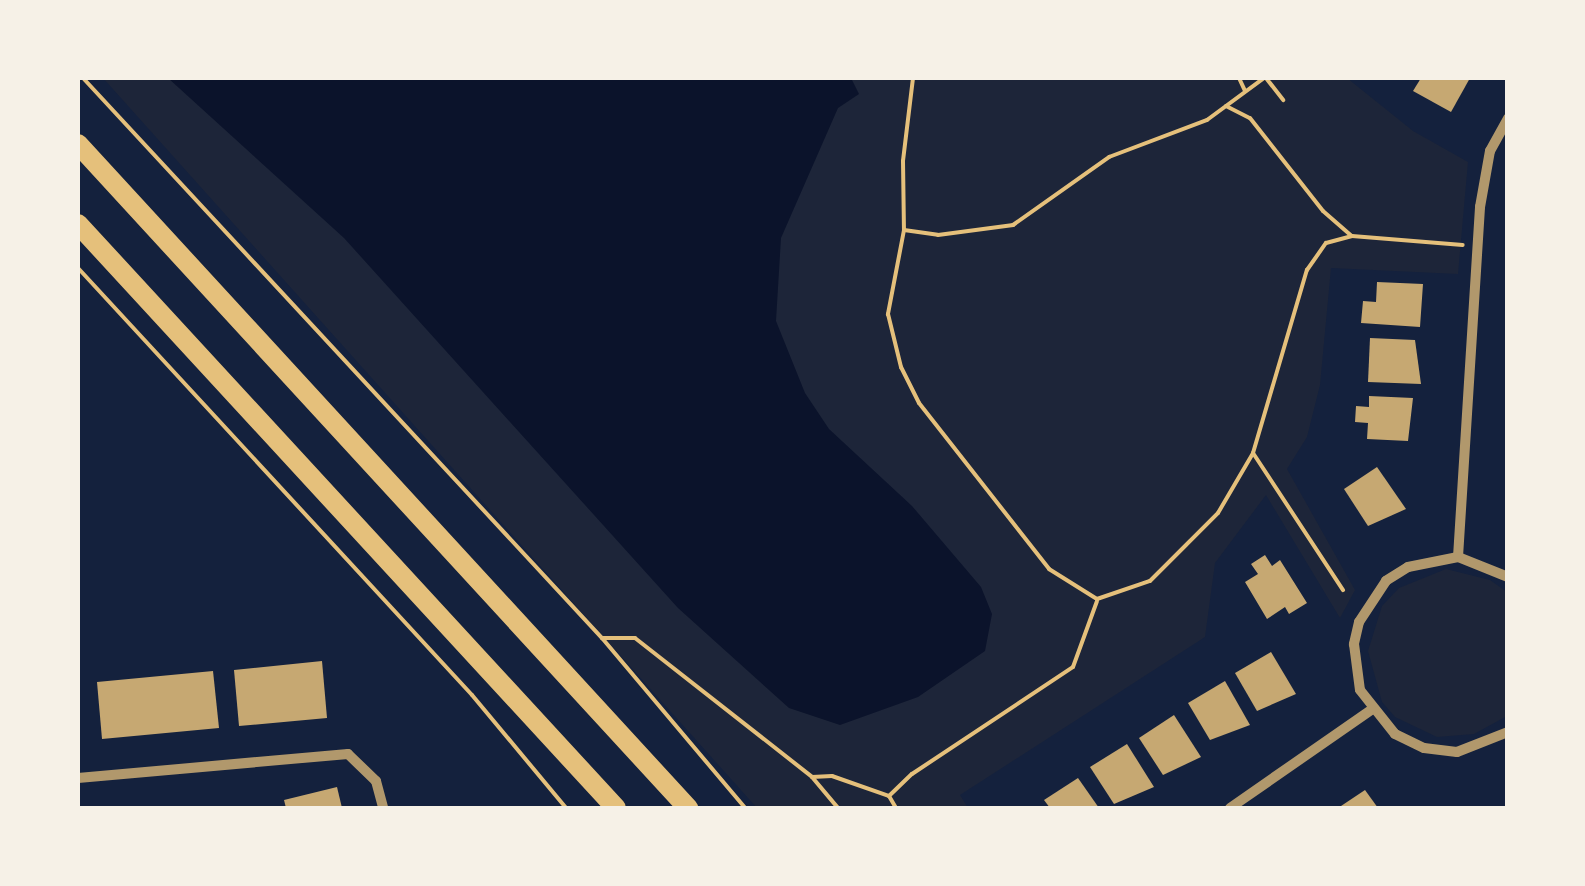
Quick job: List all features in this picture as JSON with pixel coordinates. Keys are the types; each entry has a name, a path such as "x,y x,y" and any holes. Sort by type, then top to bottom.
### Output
{"main road":[{"path":"78,144 688,808"},
{"path":"78,224 616,808"}],"street":[{"path":"1458,557 1478,246 1490,151 1508,118"},
{"path":"1508,577 1458,557 1432,559 1386,581 1359,622 1354,668 1372,710 1395,734 1424,748 1457,752 1508,732"},
{"path":"1230,808 1372,710"},
{"path":"78,778 348,754 376,781 383,808"}],"path":[{"path":"84,78 602,638 745,808"},
{"path":"914,78 903,162 904,230 888,314 900,367 919,403 1049,569 1097,599 1150,582 1218,513 1254,453 1308,270 1326,243 1352,236 1478,246"},
{"path":"1238,78 1246,92"},
{"path":"904,230 938,235 1013,225 1109,157 1207,120 1265,78 1283,100"},
{"path":"1226,106 1250,118 1323,211 1352,236"},
{"path":"78,268 472,696 566,808"},
{"path":"1254,453 1343,590"},
{"path":"889,796 912,774 1073,667 1097,599"},
{"path":"602,638 636,638 812,777 838,808"},
{"path":"812,777 832,776 889,796 896,808"}],"shaded area":[{"path":"103,78 1347,78 1413,131 1468,162 1458,274 1331,268 1320,385 1307,437 1287,469 1355,590 1340,618 1266,495 1215,563 1205,637 960,795 968,808 757,808"},
{"path":"168,78 851,78 859,94 838,108 781,238 776,321 805,393 829,429 912,506 981,587 992,614 985,651 918,697 840,725 789,708 678,608 344,238"},
{"path":"1446,569 1490,580 1507,592 1507,716 1474,734 1437,737 1395,717 1382,702 1368,651 1382,606 1399,588"}],"building":[{"path":"1421,78 1470,78 1451,112 1413,91"},
{"path":"1377,282 1423,284 1420,327 1361,323 1363,301 1376,302"},
{"path":"1370,338 1415,340 1421,384 1368,382"},
{"path":"1369,396 1413,398 1408,441 1367,439 1368,423 1355,422 1356,406 1369,407"},
{"path":"1377,467 1406,509 1368,526 1344,489"},
{"path":"1265,555 1272,566 1280,560 1307,603 1289,614 1285,607 1267,619 1245,582 1258,574 1251,564"},
{"path":"1271,652 1296,694 1257,711 1235,673"},
{"path":"322,661 327,718 239,726 234,670"},
{"path":"213,671 219,728 102,739 97,682"},
{"path":"1225,681 1250,725 1210,740 1188,703"},
{"path":"1174,715 1201,757 1163,775 1139,738"},
{"path":"1127,744 1154,787 1114,804 1090,767"},
{"path":"1078,778 1099,808 1050,808 1044,800"},
{"path":"337,787 342,808 286,808 284,800"},
{"path":"1365,790 1378,808 1338,808"}]}
